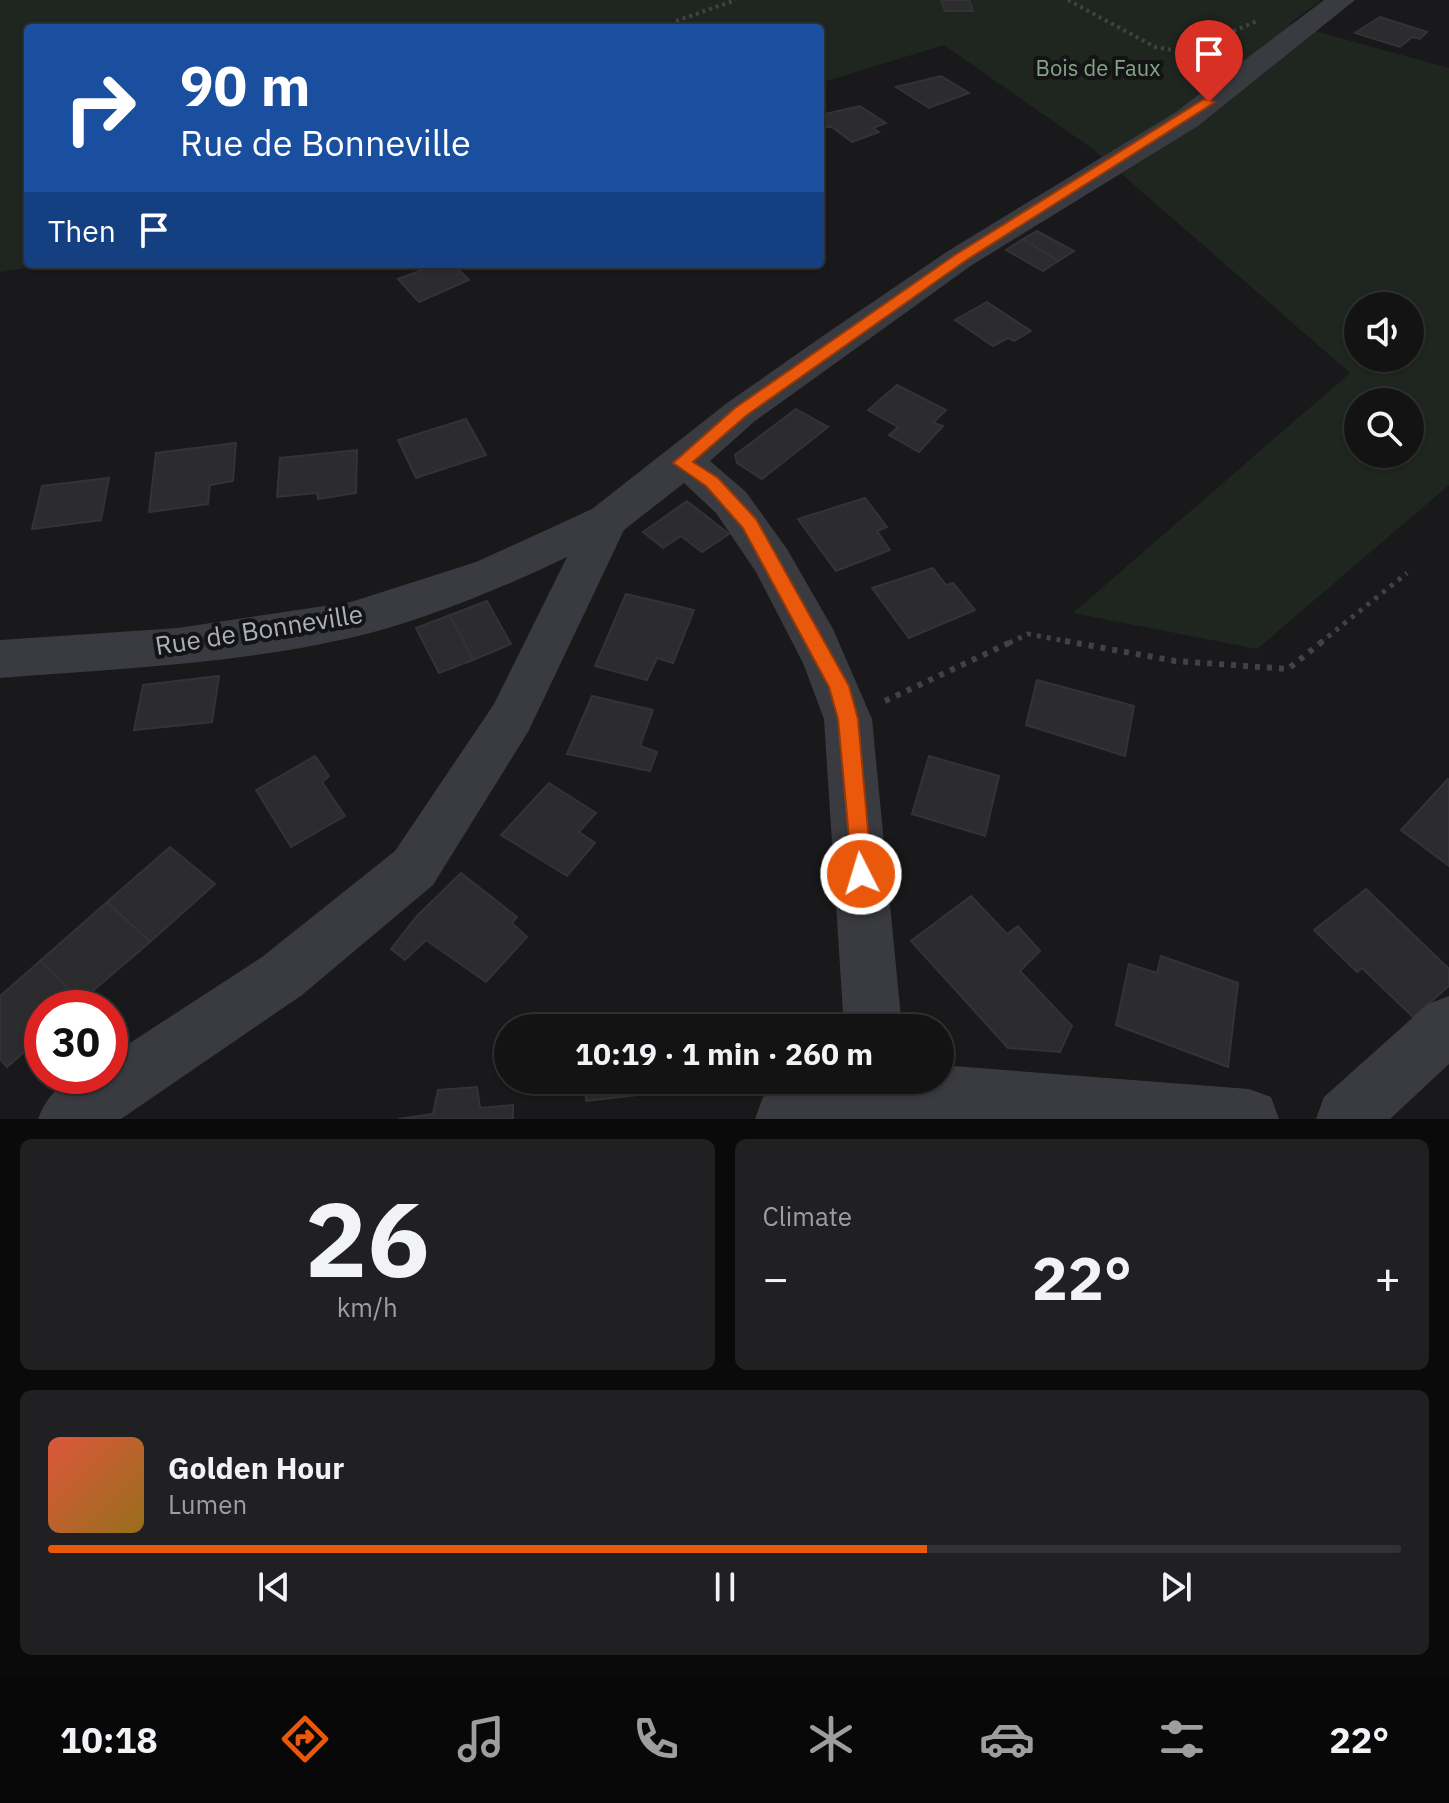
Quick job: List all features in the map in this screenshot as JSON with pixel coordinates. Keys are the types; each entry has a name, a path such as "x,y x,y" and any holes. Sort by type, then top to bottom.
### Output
{"street":[{"name":"Rue de Bonneville","path":"0,659 178,646 351,620 492,574 607,520 682,463 741,412 843,339 960,258 1187,119 1341,0"},
{"path":"682,463 712,482 750,524 839,686 848,719 872,1014"},
{"path":"68,1119 282,976 414,868 511,718 607,520"},
{"path":"1346,1119 1449,1024"},
{"path":"954,1092 1249,1119"},
{"path":"785,1119 853,1094"}],"path":[{"path":"676,21 736,0"},
{"path":"1068,0 1155,47 1184,52 1260,20"},
{"path":"848,719 1028,634 1175,661 1288,669 1407,573"}],"green space":[{"name":"Bois de Faux","path":"0,0 1321,0 1289,24 1449,68 1449,485 1257,649 1073,613 1349,372 1424,372 1424,292 1344,292 1344,368 1093,149 944,45 824,82 824,24 24,24 24,268 0,272"}],"building":[{"path":"941,0 969,0 973,11 945,11"},
{"path":"1380,17 1427,32 1420,39 1412,37 1400,47 1355,33"},
{"path":"941,76 969,93 929,108 896,87"},
{"path":"860,106 886,123 873,128 879,132 852,142 832,127 824,127 824,114"},
{"path":"1037,231 1074,251 1058,261 1023,239"},
{"path":"1023,239 1058,261 1043,271 1006,250"},
{"path":"427,268 457,268 469,280 419,302 398,279"},
{"path":"987,302 1031,331 1014,341 1008,338 993,346 955,320"},
{"path":"897,385 946,410 933,423 943,426 919,452 889,435 898,427 868,410"},
{"path":"796,409 828,427 762,479 737,463 735,455"},
{"path":"466,419 486,455 416,478 398,440"},
{"path":"236,443 233,481 210,485 208,504 149,512 156,453"},
{"path":"357,450 356,493 318,499 317,493 277,497 280,458"},
{"path":"109,478 101,520 32,529 42,486"},
{"path":"865,498 887,527 877,531 890,550 836,571 798,519"},
{"path":"687,501 729,534 702,552 681,536 663,548 643,532"},
{"path":"933,568 946,585 953,583 975,610 909,638 872,588"},
{"path":"626,594 694,610 673,663 657,658 647,680 595,666"},
{"path":"487,601 511,644 473,660 450,615"},
{"path":"450,615 473,660 439,673 416,628"},
{"path":"219,676 212,722 134,730 143,685"},
{"path":"1037,680 1134,706 1125,756 1026,725"},
{"path":"592,696 653,710 640,746 657,752 650,771 567,754"},
{"path":"315,756 329,776 322,782 345,816 291,847 256,790"},
{"path":"929,756 999,776 985,836 912,814"},
{"path":"1449,780 1449,866 1401,830"},
{"path":"549,783 596,813 579,832 595,843 567,876 501,835"},
{"path":"170,847 215,884 150,942 107,902"},
{"path":"461,873 517,917 512,923 527,937 486,982 426,940 405,960 391,949 417,916"},
{"path":"1366,889 1449,969 1449,986 1413,1017 1362,968 1357,972 1314,930"},
{"path":"971,896 1007,934 1018,926 1040,951 1020,971 1072,1026 1060,1052 1008,1048 911,941"},
{"path":"107,902 150,942 94,990 70,990 40,961"},
{"path":"1161,956 1238,983 1228,1067 1116,1025 1129,964 1157,973"},
{"path":"40,961 70,990 24,990 24,1052 7,1067 0,1059 0,996"},
{"path":"477,1087 480,1108 513,1105 513,1119 398,1119 433,1114 438,1090"},
{"path":"586,1094 646,1094 586,1101"}],"route":[{"path":"861,874 848,719 839,686 750,524 712,482 682,463 741,412 960,258 1187,119 1209,102"}]}
